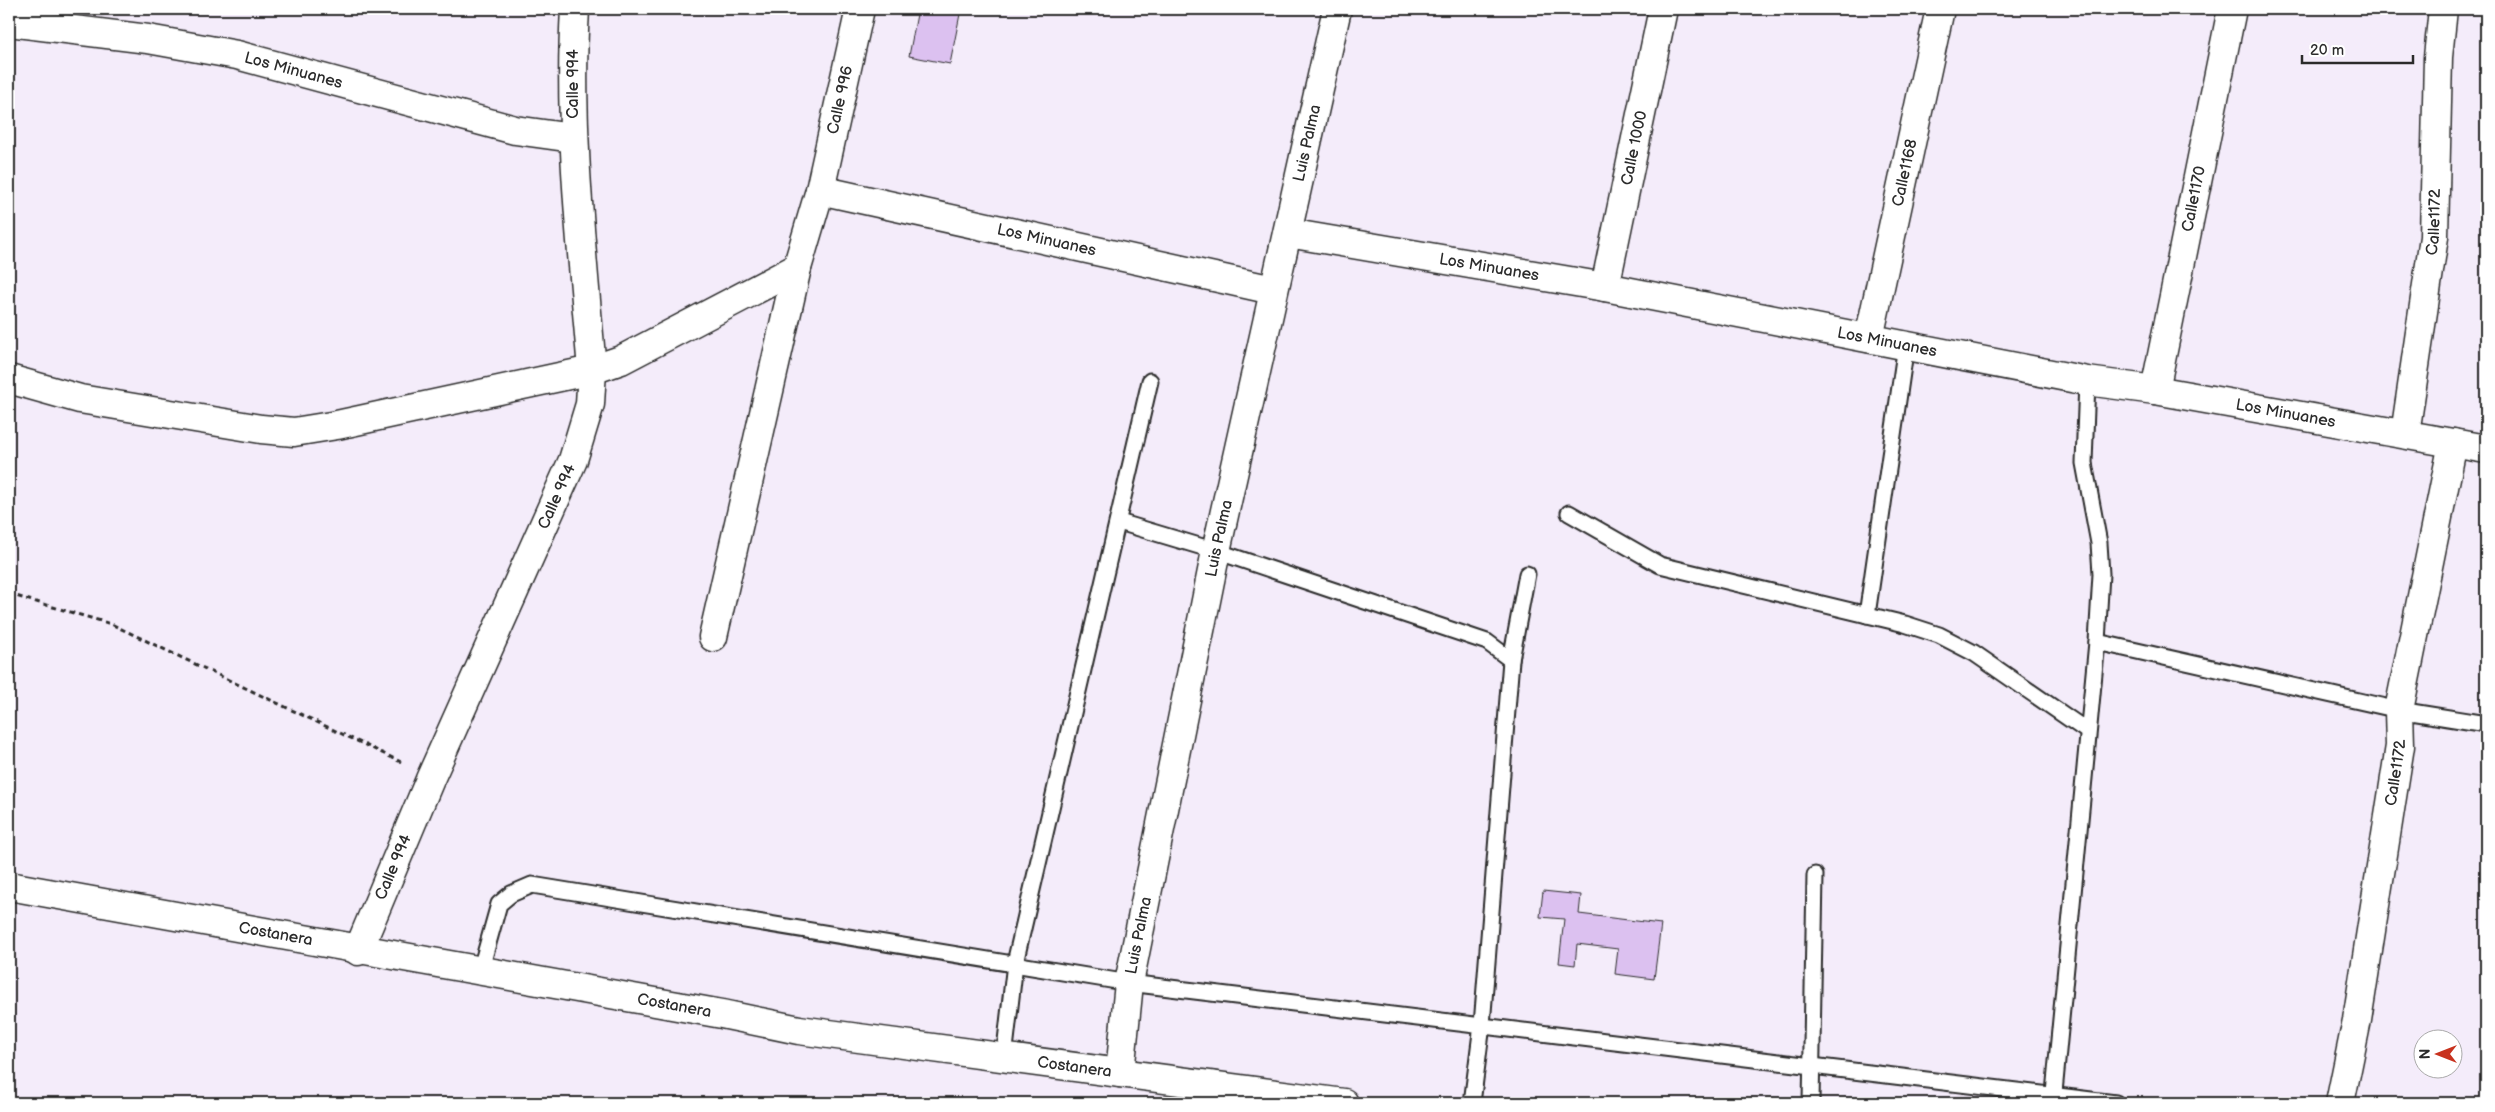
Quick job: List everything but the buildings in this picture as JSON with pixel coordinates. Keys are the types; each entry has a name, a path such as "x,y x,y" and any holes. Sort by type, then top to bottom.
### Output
{"street":[{"name":"Calle 994","path":"358,951 431,777 573,460 590,404 592,370 573,138 572,66 575,9"},
{"name":"Calle 996","path":"713,637 797,268 820,190 860,9"},
{"name":"Luis Palma","path":"1120,1073 1129,983 1216,551 1337,9"},
{"name":"Calle 1000","path":"1605,287 1663,9"},
{"name":"Calle1168","path":"1869,338 1940,9"},
{"name":"Calle1170","path":"2155,390 2232,9"},
{"name":"Calle1172","path":"2405,434 2434,237 2438,57 2443,9"},
{"name":"Los Minuanes","path":"9,22 148,39 237,55 515,130 573,138"},
{"name":"Los Minuanes","path":"820,190 1273,290"},
{"name":"Los Minuanes","path":"1288,233 1605,287 2088,381 2155,390 2486,449"},
{"path":"9,379 80,399 262,429 294,432 337,425 592,370 621,360 797,268"},
{"name":"Calle1172","path":"2340,1103 2357,1020 2400,746 2399,710 2453,443"},
{"name":"Costanera","path":"9,886 799,1030 1344,1103"}],"lane":[{"path":"1867,615 1906,345"},
{"path":"1004,1058 1015,963 1120,522 1150,381"},
{"path":"2054,1099 2097,642 2101,574 2099,543 2084,463 2088,381"},
{"path":"1569,513 1660,566 1905,624 1939,635 1974,653 2088,731"},
{"path":"1120,522 1216,551 1487,642 1511,660"},
{"path":"1472,1103 1482,1025 1511,660 1527,574"},
{"path":"2097,642 2399,710 2486,724"},
{"path":"1811,1103 1816,874"},
{"path":"480,972 499,904 511,894 532,885 1129,983 1812,1066 2054,1099 2116,1103"}],"path":[{"path":"9,594 111,624 431,777"}]}
